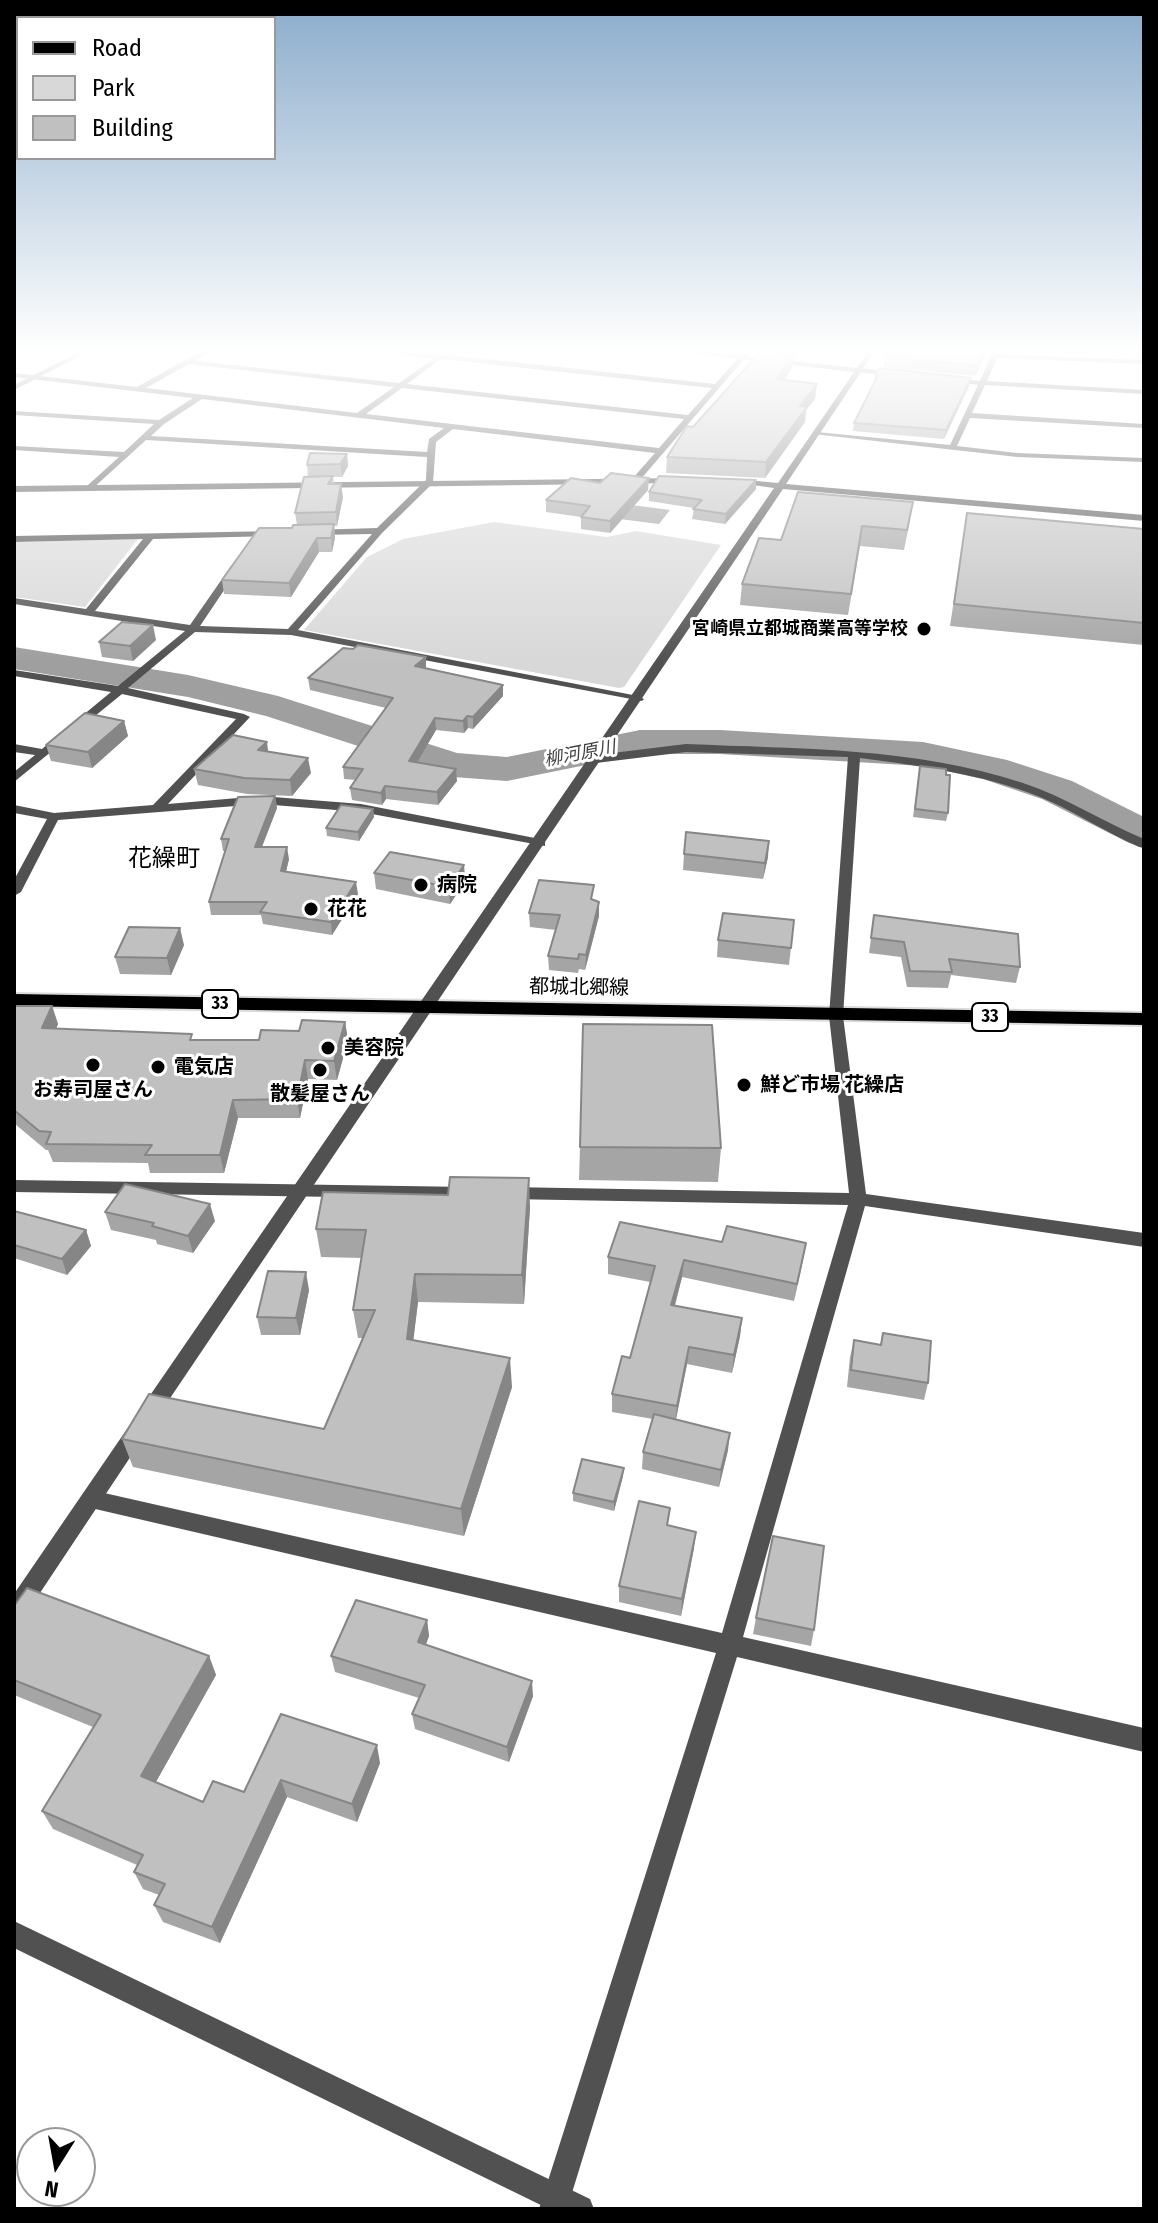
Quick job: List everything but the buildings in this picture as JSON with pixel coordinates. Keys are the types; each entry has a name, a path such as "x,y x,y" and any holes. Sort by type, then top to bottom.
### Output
{"main road":[{"name":"都城北郷線","path":"14,1000 1144,1019"}],"street":[{"path":"123,455 127,455"},
{"path":"91,487 127,455"},
{"path":"291,632 379,531 430,481 432,455 428,455"},
{"path":"637,478 658,455"},
{"path":"14,1613 802,455"},
{"path":"1052,455 1144,460"},
{"path":"14,489 637,478 685,480"},
{"path":"717,482 1144,518"},
{"path":"303,532 379,531"},
{"path":"249,545 257,533"},
{"path":"14,539 288,533"},
{"path":"88,613 150,536"},
{"path":"14,778 193,629 241,557"},
{"path":"14,601 193,629 291,632 638,699"},
{"path":"14,673 123,688 244,717 158,807"},
{"path":"14,748 44,753"},
{"path":"596,759 686,748 854,754 948,766 996,777 1046,795 1144,844"},
{"path":"14,1934 563,2205 858,1199 836,1016 854,754"},
{"path":"14,809 54,817 261,800 361,808 540,843"},
{"path":"14,892 54,817"},
{"path":"14,1186 858,1199 1144,1240"},
{"path":"91,1499 1144,1740"}],"green space":[{"path":"494,522 607,537 636,531 721,545 624,687 304,630 367,557 403,539"},
{"path":"138,539 85,607 14,597 14,542"}],"shaded area":[{"path":"609,502 670,510 659,524 596,516"}],"waterway":[{"name":"柳河原川","path":"14,658 188,686 278,707 453,765 507,769 640,742 720,742 923,754 993,769 1057,790 1144,834"}],"place":[{"name":"宮崎県立都城商業高等学校","path":"924,629"},
{"name":"病院","path":"421,885"},
{"name":"花花","path":"311,909"},
{"name":"美容院","path":"328,1048"},
{"name":"お寿司屋さん","path":"93,1065"},
{"name":"電気店","path":"158,1067"},
{"name":"散髪屋さん","path":"320,1070"},
{"name":"鮮ど市場 花繰店","path":"744,1085"}],"district":[{"name":"花繰町","path":"164,859"}]}
